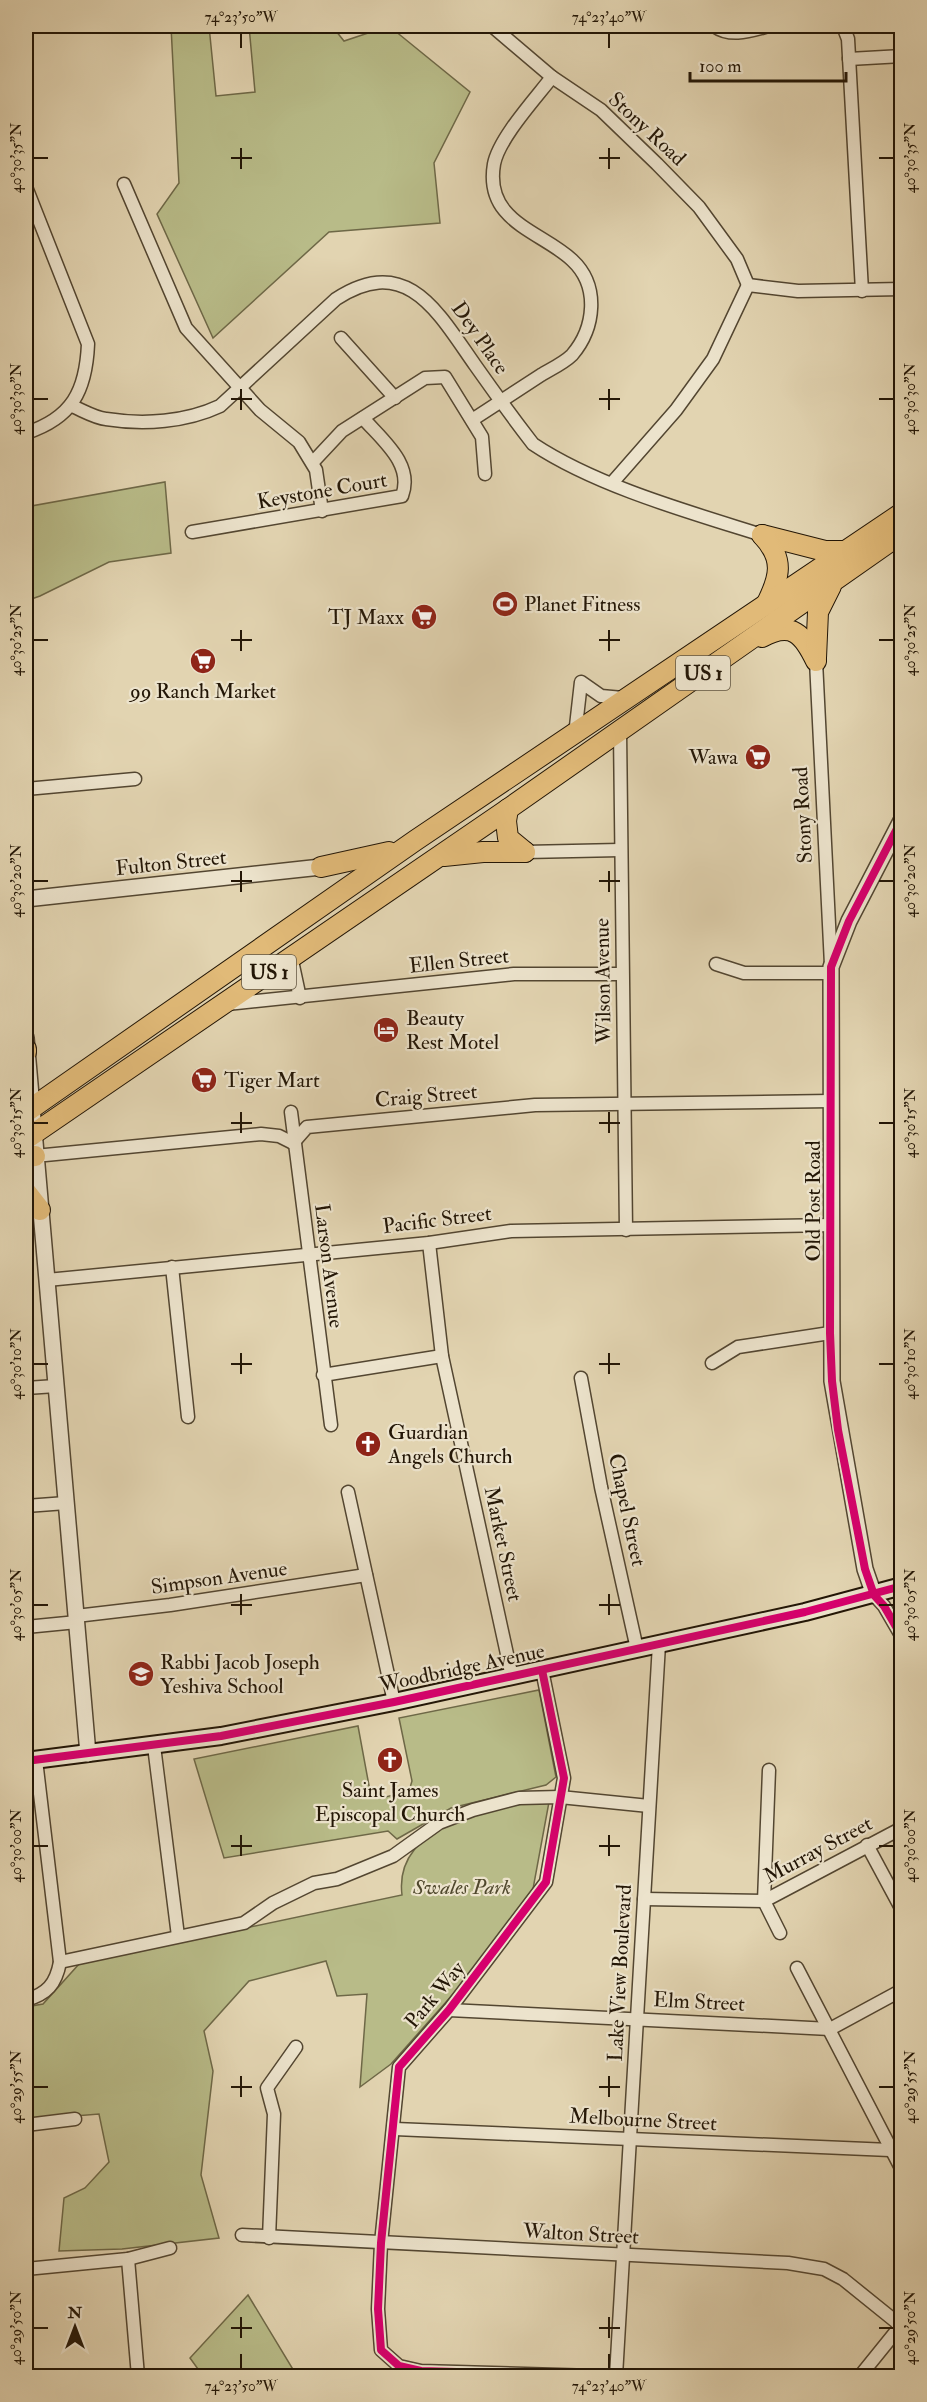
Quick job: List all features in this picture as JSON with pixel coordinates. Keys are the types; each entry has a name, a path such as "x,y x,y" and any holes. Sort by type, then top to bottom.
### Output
{"highway":[{"name":"US 1","path":"29,1110 416,840 902,513"},
{"name":"US 1","path":"30,1136 508,809 902,533"},
{"path":"762,535 825,551 848,551"},
{"path":"762,535 773,547 779,566 773,590 766,605"},
{"path":"816,661 818,612 833,582"},
{"path":"726,657 781,630 794,632 805,639 816,661"},
{"path":"508,809 508,838 525,852"},
{"path":"321,867 381,855 416,840"},
{"path":"408,877 446,855 525,852"},
{"path":"321,867 332,869 339,877 336,897"},
{"path":"26,1192 40,1210"}],"main road":[{"name":"Woodbridge Avenue","path":"31,1760 221,1736 394,1702 659,1644 902,1586"}],"street":[{"name":"Stony Road","path":"492,26 552,77 601,110 699,207 737,259 748,285"},
{"path":"714,26 721,31 734,34 769,26"},
{"path":"843,26 848,39 862,291"},
{"path":"849,59 902,56"},
{"path":"472,420 570,357 586,336 592,315 591,296 581,271 572,259 514,223 503,208 495,186 494,163 503,143 552,77"},
{"path":"124,184 186,328 260,410 298,442 313,462 318,474 322,511"},
{"path":"26,187 88,344 87,368 72,406 45,426 26,433"},
{"name":"Dey Place","path":"72,406 104,419 172,420 199,416 220,406 336,299 356,285 385,281 405,286 434,306 533,444 582,473 762,535"},
{"path":"612,483 676,410 713,359 748,285 798,291 902,289"},
{"path":"341,338 395,398"},
{"path":"313,462 342,431 425,378 444,376 482,437 485,474"},
{"name":"Keystone Court","path":"192,532 399,498 403,493 406,478 397,457 363,418"},
{"name":"Stony Road","path":"816,661 831,970"},
{"path":"571,736 576,726 581,682 607,698 631,696"},
{"name":"Wilson Avenue","path":"620,731 626,1230"},
{"path":"26,789 135,779"},
{"name":"Old Post Road","path":"874,1594 865,1569 838,1430 832,1381 830,1333 831,970 849,921 900,825"},
{"path":"525,852 620,850"},
{"name":"Fulton Street","path":"26,899 321,867"},
{"path":"291,956 300,998"},
{"path":"716,964 744,973 831,970"},
{"name":"Ellen Street","path":"223,1004 300,998 514,974 622,974"},
{"path":"26,1038 30,1157 40,1210 47,1280 88,1754"},
{"name":"Craig Street","path":"293,1143 307,1127 535,1105 831,1101"},
{"name":"Larson Avenue","path":"291,1112 307,1253 331,1425"},
{"path":"30,1157 261,1134 279,1136 293,1143"},
{"name":"Pacific Street","path":"47,1280 172,1266 429,1243 511,1231 832,1225"},
{"name":"Market Street","path":"429,1243 442,1356 512,1677"},
{"path":"172,1266 188,1417"},
{"path":"712,1363 738,1347 830,1333"},
{"path":"323,1375 442,1356"},
{"name":"Chapel Street","path":"581,1378 601,1487 637,1649"},
{"path":"26,1388 56,1386"},
{"path":"348,1492 394,1702"},
{"path":"26,1506 66,1503"},
{"name":"Simpson Avenue","path":"26,1627 366,1575"},
{"path":"874,1594 902,1636"},
{"name":"Lake View Boulevard","path":"616,2376 659,1644"},
{"name":"Park Way","path":"542,1670 564,1778 546,1882 449,2010 399,2067 381,2243 378,2309 381,2350 399,2366 421,2371 594,2376"},
{"path":"154,1746 178,1936"},
{"path":"26,2000 39,1996 54,1984 60,1962 31,1760"},
{"path":"769,1770 764,1901 780,1933"},
{"path":"60,1962 244,1923 273,1903 314,1883 337,1879 393,1856 440,1822 473,1810 519,1798 560,1797 649,1806"},
{"name":"Murray Street","path":"644,1899 764,1901 902,1828"},
{"path":"867,1845 902,1910"},
{"path":"797,1968 816,2010 830,2029 902,2170"},
{"path":"830,2029 902,1990"},
{"name":"Elm Street","path":"449,2010 830,2029"},
{"path":"269,2238 274,2114 267,2088 296,2047"},
{"path":"26,2125 75,2119"},
{"name":"Melbourne Street","path":"394,2128 890,2150"},
{"name":"Walton Street","path":"242,2235 788,2263 824,2269 843,2279 901,2325"},
{"path":"26,2269 128,2259 170,2248"},
{"path":"128,2259 138,2376"},
{"path":"860,2376 901,2325"}],"green space":[{"path":"171,26 209,26 216,96 255,92 249,26 332,26 344,41 389,26 470,92 434,163 440,223 329,232 213,338 157,214 179,183"},
{"path":"165,482 171,553 109,562 26,601 26,507"},
{"path":"539,1690 556,1777 546,1785 451,1808 397,1839 388,1831 224,1858 194,1759 358,1726 370,1791 375,1790 382,1798 409,1791 412,1781 399,1718"},
{"name":"Swales Park","path":"549,1802 533,1889 462,1984 391,2064 360,2087 367,1994 337,1996 326,1961 249,1981 204,2031 213,2071 201,2175 219,2238 122,2249 59,2251 64,2198 85,2188 109,2162 99,2114 26,2120 26,2007 43,2004 80,1963 402,1895 404,1871 414,1851 431,1835 452,1822 477,1813 527,1803"},
{"path":"248,2295 297,2376 203,2376 190,2358"}],"cycle path":[{"path":"902,819 849,921 831,967 830,1333 832,1381 838,1430 865,1569 874,1595 884,1606 902,1637"},
{"path":"26,1761 221,1736 394,1702 805,1612 902,1586"},
{"path":"542,1670 564,1778 546,1882 449,2010 399,2067 381,2243 378,2309 381,2350 399,2366 421,2371 594,2376"}],"place":[{"name":"Planet Fitness","path":"505,604"},
{"name":"TJ Maxx","path":"424,617"},
{"name":"99 Ranch Market","path":"203,661"},
{"name":"Wawa","path":"758,757"},
{"name":"Beauty Rest Motel","path":"386,1030"},
{"name":"Tiger Mart","path":"204,1080"},
{"name":"Guardian Angels Church","path":"368,1444"},
{"name":"Rabbi Jacob Joseph Yeshiva School","path":"141,1674"},
{"name":"Saint James Episcopal Church","path":"390,1760"}]}
